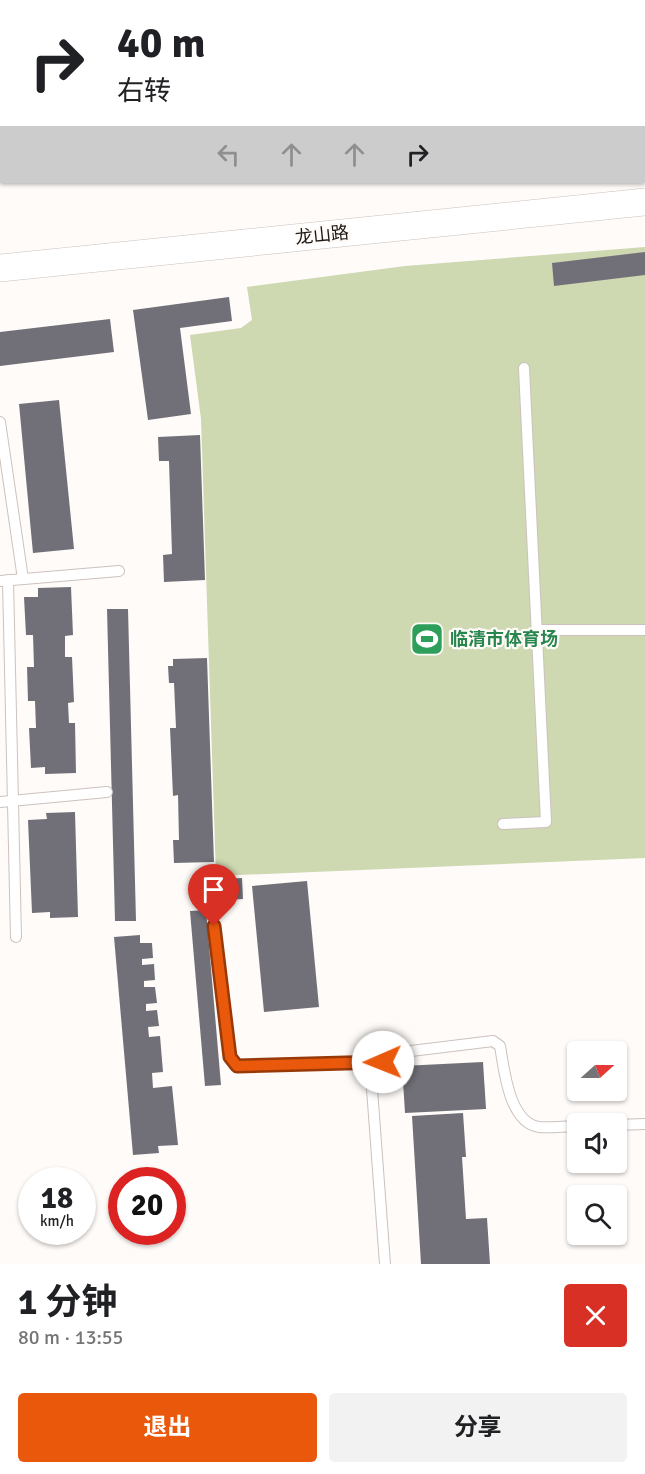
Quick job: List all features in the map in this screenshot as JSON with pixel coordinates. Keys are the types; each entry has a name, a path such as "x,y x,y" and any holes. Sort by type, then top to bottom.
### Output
{"street":[{"name":"龙山路","path":"0,268 645,202"}],"lane":[{"path":"503,824 546,822 524,368"},
{"path":"0,422 24,579"},
{"path":"16,937 4,581 119,571"},
{"path":"537,630 645,630"},
{"path":"0,802 107,792"},
{"path":"214,926 230,1057 237,1066 383,1062 403,1052 493,1041 500,1046 510,1095 525,1119 537,1127 567,1126"},
{"path":"370,1062 385,1264"},
{"path":"627,1125 645,1124"}],"green space":[{"name":"临清市体育场","path":"645,247 645,858 216,876 201,419 190,335 241,328 252,320 247,287 405,266"}],"building":[{"path":"645,252 645,275 554,286 552,263"},
{"path":"229,297 232,321 180,328 191,414 148,420 133,310"},
{"path":"110,319 114,352 0,366 0,332"},
{"path":"59,400 74,549 33,553 19,404"},
{"path":"200,435 205,580 164,582 163,555 172,554 169,461 159,461 158,437"},
{"path":"71,587 73,635 65,636 65,657 72,657 74,702 68,703 69,723 75,723 76,773 45,774 45,767 31,768 29,728 36,728 35,701 28,701 27,667 34,667 33,635 26,635 24,597 38,597 38,588"},
{"path":"107,609 128,609 136,921 115,921"},
{"path":"207,658 214,862 174,863 173,840 179,840 178,795 173,796 170,728 176,728 174,683 169,683 168,666 173,666 173,659"},
{"path":"75,812 78,917 50,918 50,912 32,913 28,820 47,819 46,813"},
{"path":"242,878 243,899 207,901 205,880"},
{"path":"307,881 319,1007 264,1012 252,886"},
{"path":"206,910 221,1085 205,1086 190,911"},
{"path":"140,935 140,943 152,943 153,958 142,959 142,965 154,964 155,980 144,981 144,987 155,987 157,1003 146,1004 146,1011 157,1010 159,1026 148,1027 149,1037 160,1036 163,1072 152,1073 153,1088 172,1086 178,1145 158,1146 159,1153 133,1155 114,937"},
{"path":"483,1062 486,1109 405,1113 402,1066"},
{"path":"463,1113 466,1157 462,1157 466,1219 487,1218 490,1264 421,1264 412,1116"}],"place":[{"name":"临清市体育场","path":"427,639"}],"route":[{"path":"214,926 230,1057 237,1066 383,1062"}]}
